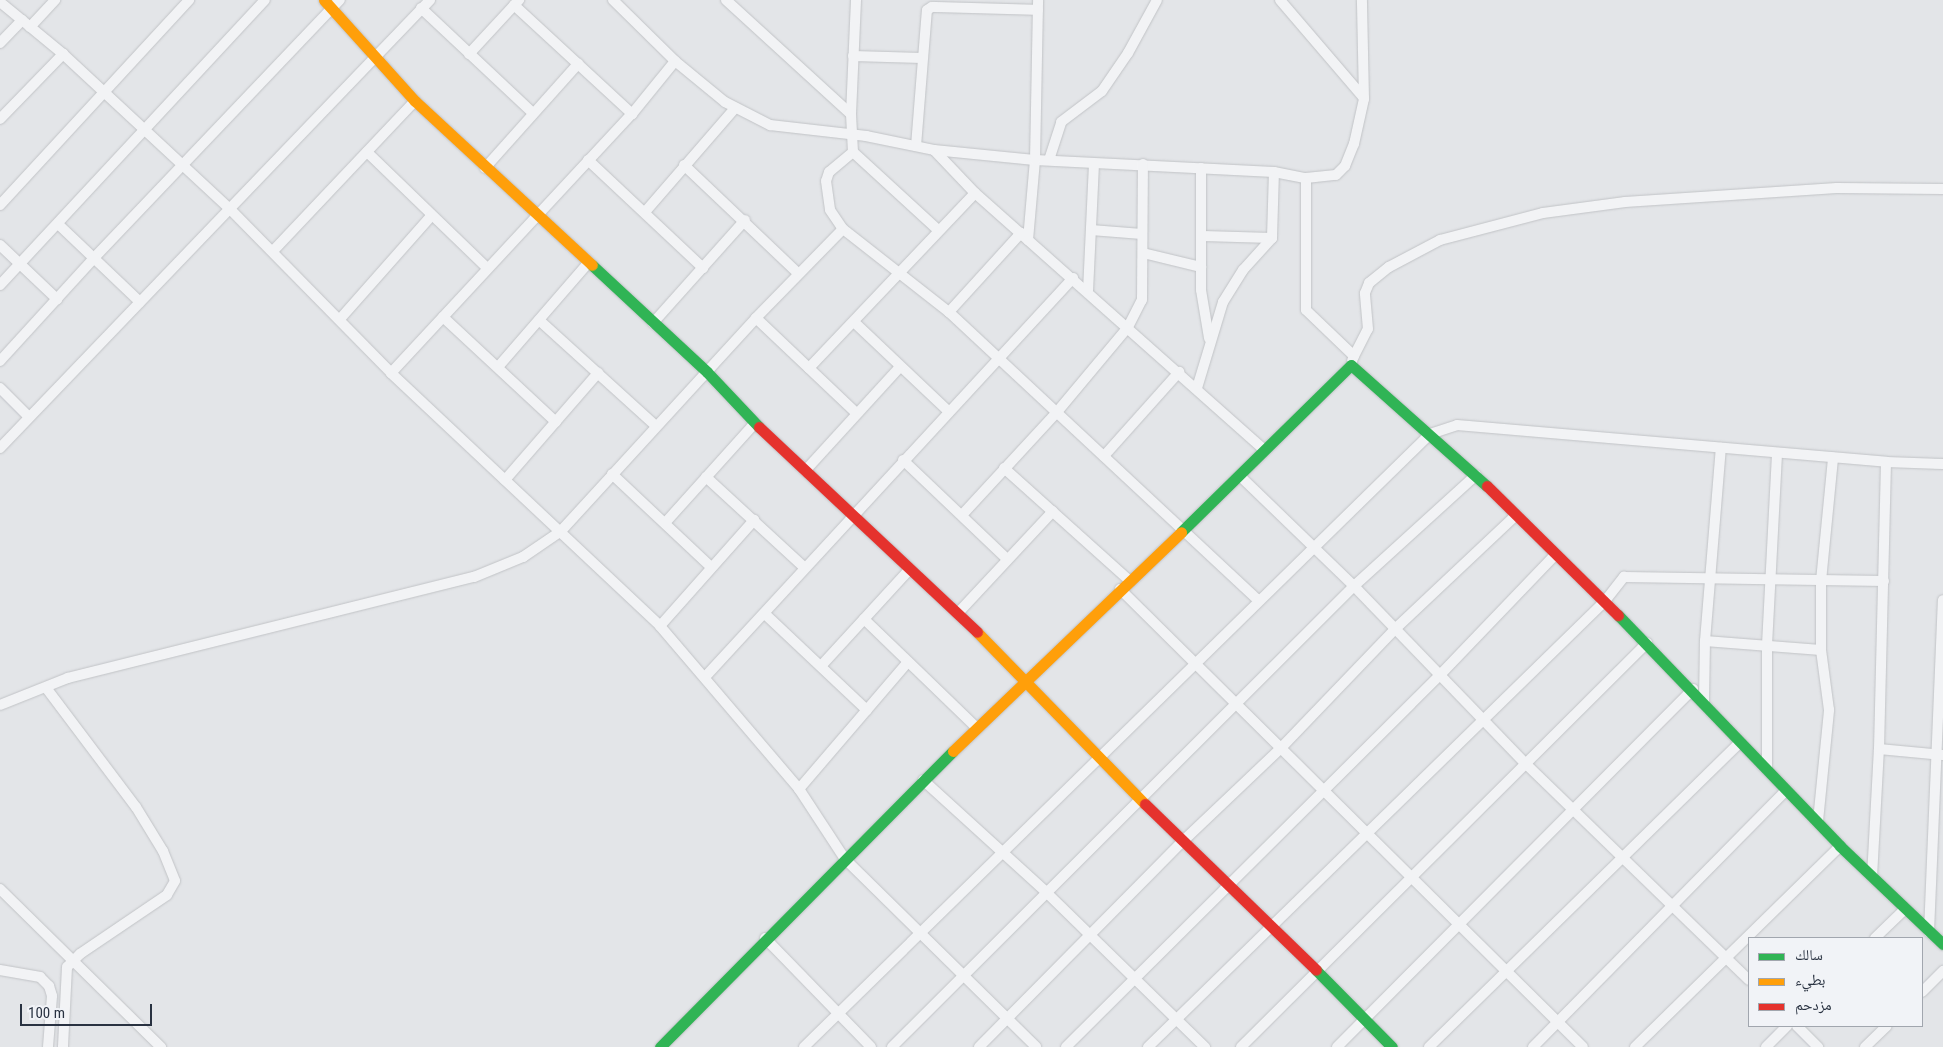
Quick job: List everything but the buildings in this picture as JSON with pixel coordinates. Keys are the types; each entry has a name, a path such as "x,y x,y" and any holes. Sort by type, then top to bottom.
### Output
{"street":[{"path":"0,43 55,0"},
{"path":"0,205 102,91 189,0"},
{"path":"0,285 265,0"},
{"path":"0,448 430,0"},
{"path":"612,0 675,60 735,108 770,125 851,136 873,137 934,150 1094,164 1143,164 1274,172 1306,178 1336,175 1345,166 1363,112 1362,0"},
{"path":"726,0 851,114"},
{"path":"856,0 851,114 853,152 938,230"},
{"path":"1049,160 1061,122 1102,91 1128,53 1157,0"},
{"path":"1280,0 1364,98"},
{"path":"0,2 62,54 230,209 392,373 660,626 799,788 845,859 1036,1047"},
{"path":"469,54 516,2 578,64 632,114"},
{"path":"0,361 92,259 183,165 332,3 415,101 707,372 755,423 958,613 1097,758 1182,842 1272,925 1392,1047"},
{"path":"916,146 925,14 932,7 1038,5 1036,160 1024,236 949,312"},
{"path":"421,8 532,113"},
{"path":"0,119 62,54"},
{"path":"853,56 922,58"},
{"path":"392,373 487,268 632,114 675,60"},
{"path":"485,168 532,113 578,64"},
{"path":"273,251 415,101"},
{"path":"645,212 735,108"},
{"path":"934,150 975,193 1088,291 1264,450"},
{"path":"367,152 431,216 487,268"},
{"path":"853,152 829,172 826,181 830,210 843,229 949,312 1258,600"},
{"path":"588,160 703,268"},
{"path":"1088,291 1094,164"},
{"path":"962,515 1057,412 1128,327 1142,300 1143,164"},
{"path":"684,165 745,220 798,273"},
{"path":"1201,168 1203,236 1201,290 1209,339"},
{"path":"1197,388 1209,339 1223,302 1243,270 1272,238 1274,172"},
{"path":"1306,178 1306,310 1352,360 1476,475 1647,643 1693,689 1740,742 1840,846 1943,944"},
{"path":"660,1047 765,938 976,727 1025,684 1120,589 1240,476 1352,360 1368,329 1365,293 1369,283 1389,266 1440,240 1534,215 1625,202 1837,188 1943,189"},
{"path":"809,368 975,193"},
{"path":"340,319 431,216"},
{"path":"653,323 745,220"},
{"path":"58,224 92,259 140,302"},
{"path":"0,705 87,673 474,577 523,557 561,531 798,273 843,229"},
{"path":"1091,230 1142,234"},
{"path":"1203,236 1272,238"},
{"path":"0,245 57,300"},
{"path":"1143,253 1201,266"},
{"path":"498,367 588,263"},
{"path":"704,678 765,614 852,515 948,411 1000,359 1073,278"},
{"path":"443,317 556,422"},
{"path":"756,318 856,414"},
{"path":"539,320 656,426"},
{"path":"854,322 948,411"},
{"path":"805,470 900,367"},
{"path":"1104,456 1178,372"},
{"path":"505,480 598,373"},
{"path":"0,388 29,416"},
{"path":"665,523 755,423"},
{"path":"804,1047 1004,855 1097,758 1194,662 1430,434 1457,426 1833,458 1943,464"},
{"path":"1704,703 1705,641 1721,448"},
{"path":"1768,770 1767,645 1777,453"},
{"path":"1818,821 1829,710 1821,650 1821,581 1833,458"},
{"path":"903,460 1006,558"},
{"path":"1872,877 1879,749 1886,462"},
{"path":"1004,468 1130,581"},
{"path":"612,474 711,567"},
{"path":"892,1047 1140,799 1238,705 1354,586 1476,475"},
{"path":"1240,476 1312,549 1354,586 1480,719 1748,979"},
{"path":"706,477 805,568"},
{"path":"958,613 1006,558 1053,511"},
{"path":"979,1047 1091,937 1182,842 1281,748 1394,630 1516,515"},
{"path":"660,626 754,520"},
{"path":"1066,1047 1439,676 1556,554"},
{"path":"821,666 910,569"},
{"path":"1148,1047 1480,719 1604,601 1624,577 1884,581"},
{"path":"1120,589 1323,791 1507,968 1583,1047"},
{"path":"1929,932 1940,755 1943,600"},
{"path":"765,614 867,710"},
{"path":"864,619 976,727"},
{"path":"1705,641 1821,650"},
{"path":"1241,1047 1527,765 1647,643"},
{"path":"799,788 908,662"},
{"path":"47,689 136,807 163,852 175,881 167,895 73,960 65,974 63,1047"},
{"path":"1337,1047 1693,689"},
{"path":"1429,1047 1622,855 1740,742"},
{"path":"1879,749 1940,755"},
{"path":"923,780 1047,893 1205,1047"},
{"path":"1533,1047 1786,790"},
{"path":"1635,1047 1840,846"},
{"path":"0,889 161,1047"},
{"path":"1876,937 1905,908"},
{"path":"765,938 871,1047"},
{"path":"0,970 40,977 49,986 52,996 48,1047"},
{"path":"1923,991 1943,971"},
{"path":"1766,1047 1786,1027"},
{"path":"1798,1027 1818,1047"},
{"path":"1865,1047 1886,1027"}],"traffic: fast":[{"path":"592,265 707,372 759,427"},
{"path":"1181,532 1351,365 1487,486"},
{"path":"1618,615 1840,846 1943,944"},
{"path":"660,1047 953,751"},
{"path":"1316,970 1392,1047"}],"traffic: slow":[{"path":"324,0 415,101 592,265"},
{"path":"953,751 1181,532"},
{"path":"977,632 1145,804"}],"traffic: jam":[{"path":"759,427 977,632"},
{"path":"1487,486 1618,615"},
{"path":"1145,804 1316,970"}]}
